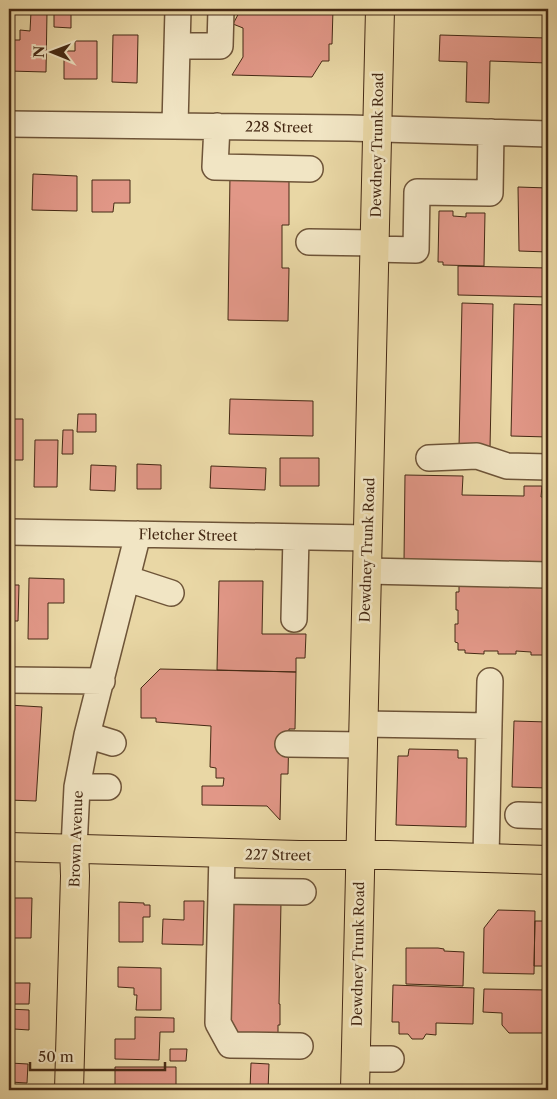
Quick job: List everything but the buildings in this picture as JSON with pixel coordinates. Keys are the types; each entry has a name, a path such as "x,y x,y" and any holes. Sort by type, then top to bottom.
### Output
{"main road":[{"name":"Dewdney Trunk Road","path":"355,1090 380,9"},
{"name":"227 Street","path":"9,847 222,853 486,857 548,860"},
{"name":"Brown Avenue","path":"69,1090 75,876 74,848"}],"street":[{"path":"175,125 178,9"},
{"path":"177,46 220,46 220,9"},
{"name":"228 Street","path":"9,124 175,125 548,134"},
{"path":"217,126 215,167 310,169"},
{"path":"309,242 416,250 417,192 490,193 491,132"},
{"path":"429,458 477,456 507,466 548,467"},
{"name":"Fletcher Street","path":"9,532 368,538"},
{"name":"Brown Avenue","path":"74,848 74,816 77,787 87,735 138,534"},
{"path":"294,619 296,537"},
{"path":"367,571 548,575"},
{"path":"128,579 170,593"},
{"path":"9,680 102,681"},
{"path":"486,857 490,681"},
{"path":"288,744 363,735 489,726"},
{"path":"87,735 113,743"},
{"path":"77,787 108,787"},
{"path":"518,815 548,816"},
{"path":"222,853 218,1023 230,1045 300,1046"},
{"path":"221,891 303,892"},
{"path":"356,1059 391,1059"}]}
